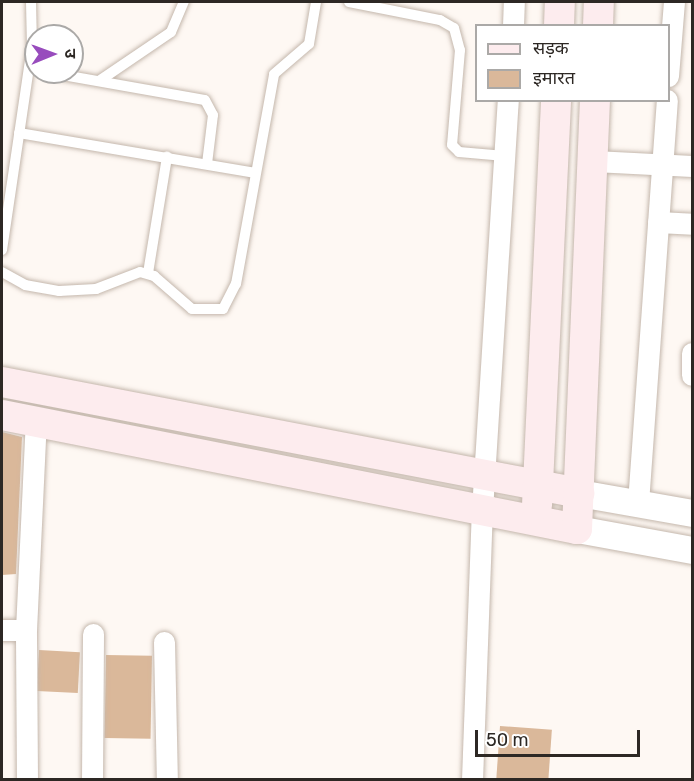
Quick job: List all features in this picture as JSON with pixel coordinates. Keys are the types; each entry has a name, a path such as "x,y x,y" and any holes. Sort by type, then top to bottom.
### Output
{"main road":[{"path":"559,24 560,2"},
{"path":"598,24 599,2"},
{"path":"535,520 556,102"},
{"path":"2,415 577,529 595,102"},
{"path":"2,382 485,474 538,487 579,493"}],"street":[{"path":"513,24 514,2"},
{"path":"670,61 674,2"},
{"path":"472,780 482,510 508,102"},
{"path":"638,503 667,102"},
{"path":"594,161 693,166"},
{"path":"658,222 693,224"},
{"path":"693,353 693,375"},
{"path":"27,780 26,630 36,421"},
{"path":"579,493 693,513"},
{"path":"577,529 693,550"},
{"path":"2,630 26,630"},
{"path":"92,780 93,634"},
{"path":"164,642 167,780"}],"lane":[{"path":"31,2 31,24"},
{"path":"99,81 171,32 184,2"},
{"path":"2,272 25,285 59,291 96,289 133,273 148,273 192,309 223,309 236,284 274,74 309,44 316,2"},
{"path":"349,2 440,20 454,28 460,50 452,145 459,152 505,156"},
{"path":"84,78 206,100 213,115 207,164"},
{"path":"2,250 19,133 29,84"},
{"path":"19,133 256,173"},
{"path":"148,273 166,158"}],"building":[{"path":"2,432 22,437 16,574 2,575"},
{"path":"39,650 80,652 78,693 37,691"},
{"path":"106,655 152,656 151,739 105,738"},
{"path":"500,726 552,730 548,780 496,780"}]}
